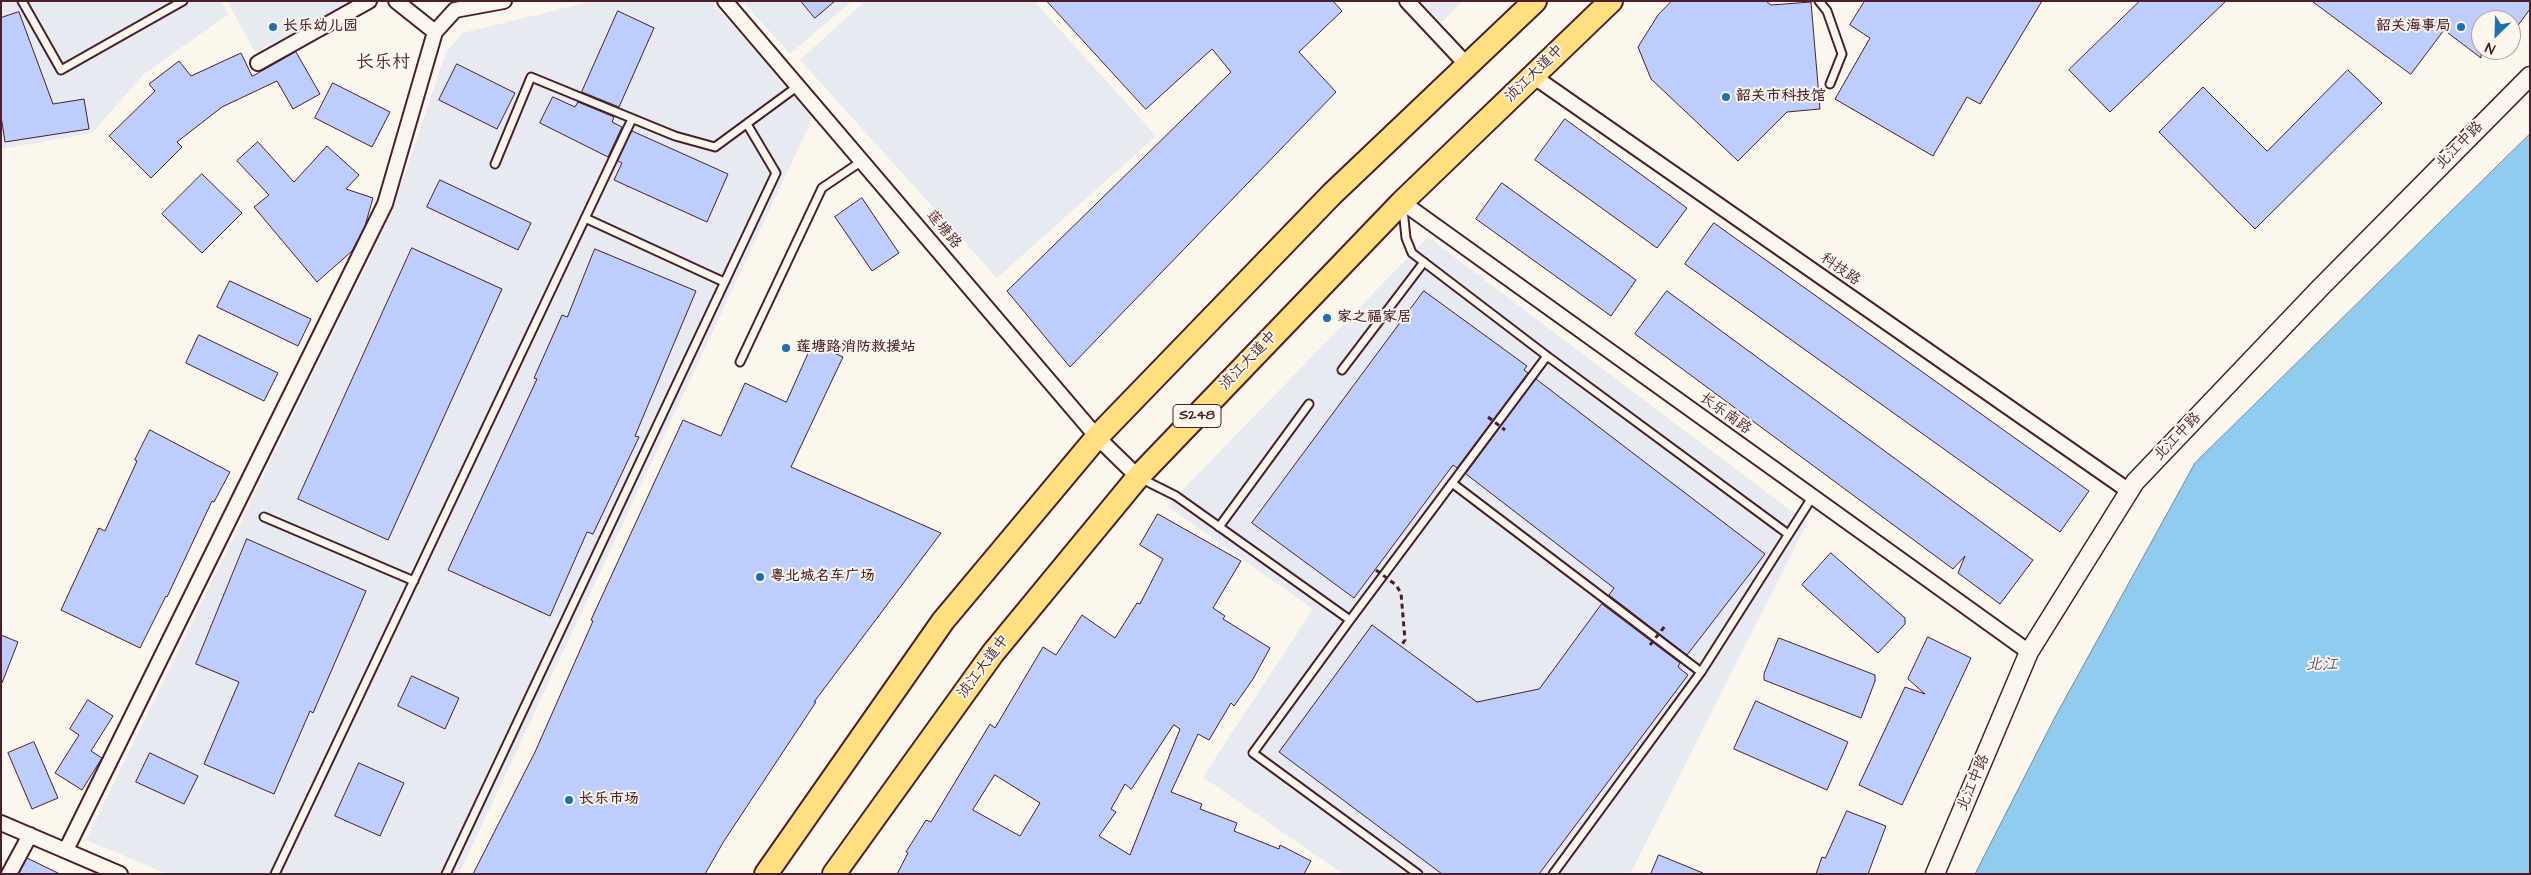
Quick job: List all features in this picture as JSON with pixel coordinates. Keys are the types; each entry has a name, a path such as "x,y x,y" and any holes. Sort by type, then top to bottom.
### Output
{"main road":[{"path":"766,874 943,621 1097,437 1332,194 1535,1"},
{"name":"浈江大道中","path":"834,874 993,653 1138,477 1402,202 1611,1"}],"street":[{"path":"258,62 368,1"},
{"path":"396,1 435,32"},
{"path":"66,850 385,204 435,32 455,10 504,1"},
{"name":"莲塘路","path":"726,1 1097,437 1138,477"},
{"path":"1407,1 1468,66"},
{"name":"科技路","path":"1533,76 2129,491"},
{"name":"北江中路","path":"1935,874 2030,652 2135,482 2320,288 2530,76"},
{"name":"长乐南路","path":"1402,202 2030,652"},
{"path":"1,822 120,874"},
{"path":"8,874 30,835"}],"lane":[{"path":"22,1 62,70 183,1"},
{"path":"1819,1 1828,11 1842,54 1830,84"},
{"path":"496,164 531,77 675,136 715,147 798,86"},
{"path":"275,874 632,119"},
{"path":"446,874 776,172 747,124"},
{"path":"740,362 822,188 862,161"},
{"path":"1402,202 1406,238 1412,253 1547,356 1788,534"},
{"path":"586,218 724,282"},
{"path":"1342,370 1424,262"},
{"path":"1418,874 1253,753 1547,356"},
{"path":"1219,527 1309,404"},
{"path":"1138,477 1171,493 1350,620"},
{"path":"1452,483 1701,672"},
{"path":"1553,874 1701,672 1813,496"},
{"path":"264,517 414,581"}],"path":[{"path":"1488,418 1505,430"},
{"path":"1376,570 1396,584 1401,593 1406,640 1401,646"},
{"path":"1650,645 1665,626"}],"shaded area":[{"path":"1,1 221,1 229,14 144,74 92,133 2,149"},
{"name":"长乐幼儿园","path":"227,1 357,1 255,52"},
{"path":"593,1 711,1 814,115 459,874 167,874 86,840 392,212 446,52 463,33"},
{"path":"742,1 852,1 790,54"},
{"path":"865,1 1034,1 1156,136 997,278 800,60"},
{"path":"1420,1 1463,1 1441,23"},
{"path":"1428,237 1807,523 1630,874 1343,874 1203,777 1313,609 1167,506"}],"water":[{"name":"北江","path":"2530,134 2530,874 1975,874 2055,717 2195,463"}],"building":[{"path":"801,1 835,1 815,18"},
{"path":"1047,1 1333,1 1342,11 1299,52 1336,92 1070,367 1007,291 1231,72 1212,49 1146,109"},
{"name":"韶关市科技馆","path":"1672,1 1766,1 1771,5 1811,2 1820,109 1787,112 1738,161 1651,79 1638,47 1658,15"},
{"path":"1865,1 2042,1 1980,104 1967,97 1933,156 1835,99 1870,38 1850,25"},
{"path":"2140,1 2226,1 2110,112 2069,70"},
{"path":"2312,1 2530,1 2530,9 2521,21 2521,10 2471,10 2471,50 2444,30 2411,74"},
{"path":"618,11 654,28 619,107 582,92"},
{"path":"19,12 53,104 84,99 89,129 5,142 1,116 1,18"},
{"path":"296,52 320,94 293,109 277,81 222,107 177,142 182,147 151,178 109,136 155,91 149,84 179,61 191,76 241,53 252,76"},
{"path":"457,64 515,93 497,129 439,100"},
{"path":"2348,70 2382,103 2255,229 2159,132 2203,87 2267,151"},
{"path":"333,83 390,112 372,147 315,118"},
{"path":"553,97 575,107 578,102 614,117 612,122 622,127 608,157 540,123"},
{"path":"1565,119 1687,208 1657,248 1535,160"},
{"path":"632,131 728,174 707,222 614,180 622,163 618,161"},
{"path":"258,142 294,182 327,146 359,175 346,189 373,198 365,226 352,251 317,282 254,207 269,195 237,161"},
{"path":"202,174 242,213 202,253 162,214"},
{"path":"440,180 531,223 518,250 427,207"},
{"path":"1502,183 1636,280 1611,316 1476,219"},
{"path":"862,198 899,253 872,271 835,217"},
{"path":"1714,223 2089,491 2060,532 1685,264"},
{"path":"412,248 502,289 388,540 298,499"},
{"path":"595,249 696,291 635,436 639,437 593,534 587,532 550,616 448,570 537,379 534,378 562,315 567,317"},
{"path":"230,281 311,319 298,346 217,307"},
{"path":"1424,291 1527,366 1524,370 1528,373 1457,468 1453,465 1354,598 1252,523"},
{"path":"1667,291 2033,560 2000,604 1958,573 1965,556 1953,569 1635,334"},
{"path":"199,335 278,373 264,401 186,363"},
{"path":"813,343 843,357 791,467 941,533 814,702 816,702 724,841 705,874 473,874 535,752 593,621 591,620 683,420 721,436 745,383 786,402"},
{"path":"1536,379 1765,554 1687,655 1609,595 1614,588 1466,474"},
{"path":"150,430 230,472 214,502 212,501 167,597 140,648 61,610 99,528 105,531"},
{"path":"1158,514 1241,561 1213,608 1225,616 1223,619 1270,648 1253,679 1234,706 1231,703 1209,740 1198,734 1171,792 1202,804 1200,809 1237,823 1234,831 1279,849 1280,845 1311,861 1304,874 897,874 908,853 906,852 926,820 931,822 990,724 995,728 1043,647 1056,655 1082,615 1115,638 1137,603 1140,604 1163,559 1140,545","holes":["1174,725 1180,729 1130,855 1099,836 1116,812 1111,809 1125,784 1131,789","995,775 1040,803 1020,836 973,810"]},
{"path":"247,539 366,591 313,713 310,711 274,794 204,764 239,682 196,664"},
{"path":"1831,553 1905,618 1905,624 1878,653 1802,585"},
{"path":"1602,604 1680,663 1678,667 1688,675 1539,874 1442,874 1279,752 1372,625 1477,702 1539,689"},
{"path":"1,635 18,642 2,683 1,683"},
{"path":"1928,637 1971,658 1902,805 1859,785 1905,687 1925,694 1908,679"},
{"path":"1779,638 1875,675 1875,681 1861,718 1764,680 1764,674"},
{"path":"412,676 459,698 445,729 398,706"},
{"path":"88,700 113,716 91,751 102,758 82,790 55,773 79,735 70,729"},
{"path":"1756,701 1848,742 1827,790 1734,749"},
{"path":"34,742 58,798 32,809 8,753"},
{"path":"150,753 198,776 184,804 136,782"},
{"path":"359,763 404,783 380,836 335,816"},
{"path":"1847,811 1886,826 1868,874 1816,874 1822,857 1825,858"},
{"path":"1659,855 1703,873 1703,874 1651,874"},
{"path":"27,858 60,874 19,874"}],"place":[{"name":"长乐幼儿园","path":"273,27"},
{"name":"韶关海事局","path":"2461,27"},
{"name":"韶关市科技馆","path":"1726,97"},
{"name":"家之福家居","path":"1327,318"},
{"name":"莲塘路消防救援站","path":"786,348"},
{"name":"粤北城名车广场","path":"760,577"},
{"name":"长乐市场","path":"569,800"}],"district":[{"name":"长乐村","path":"383,63"}]}
